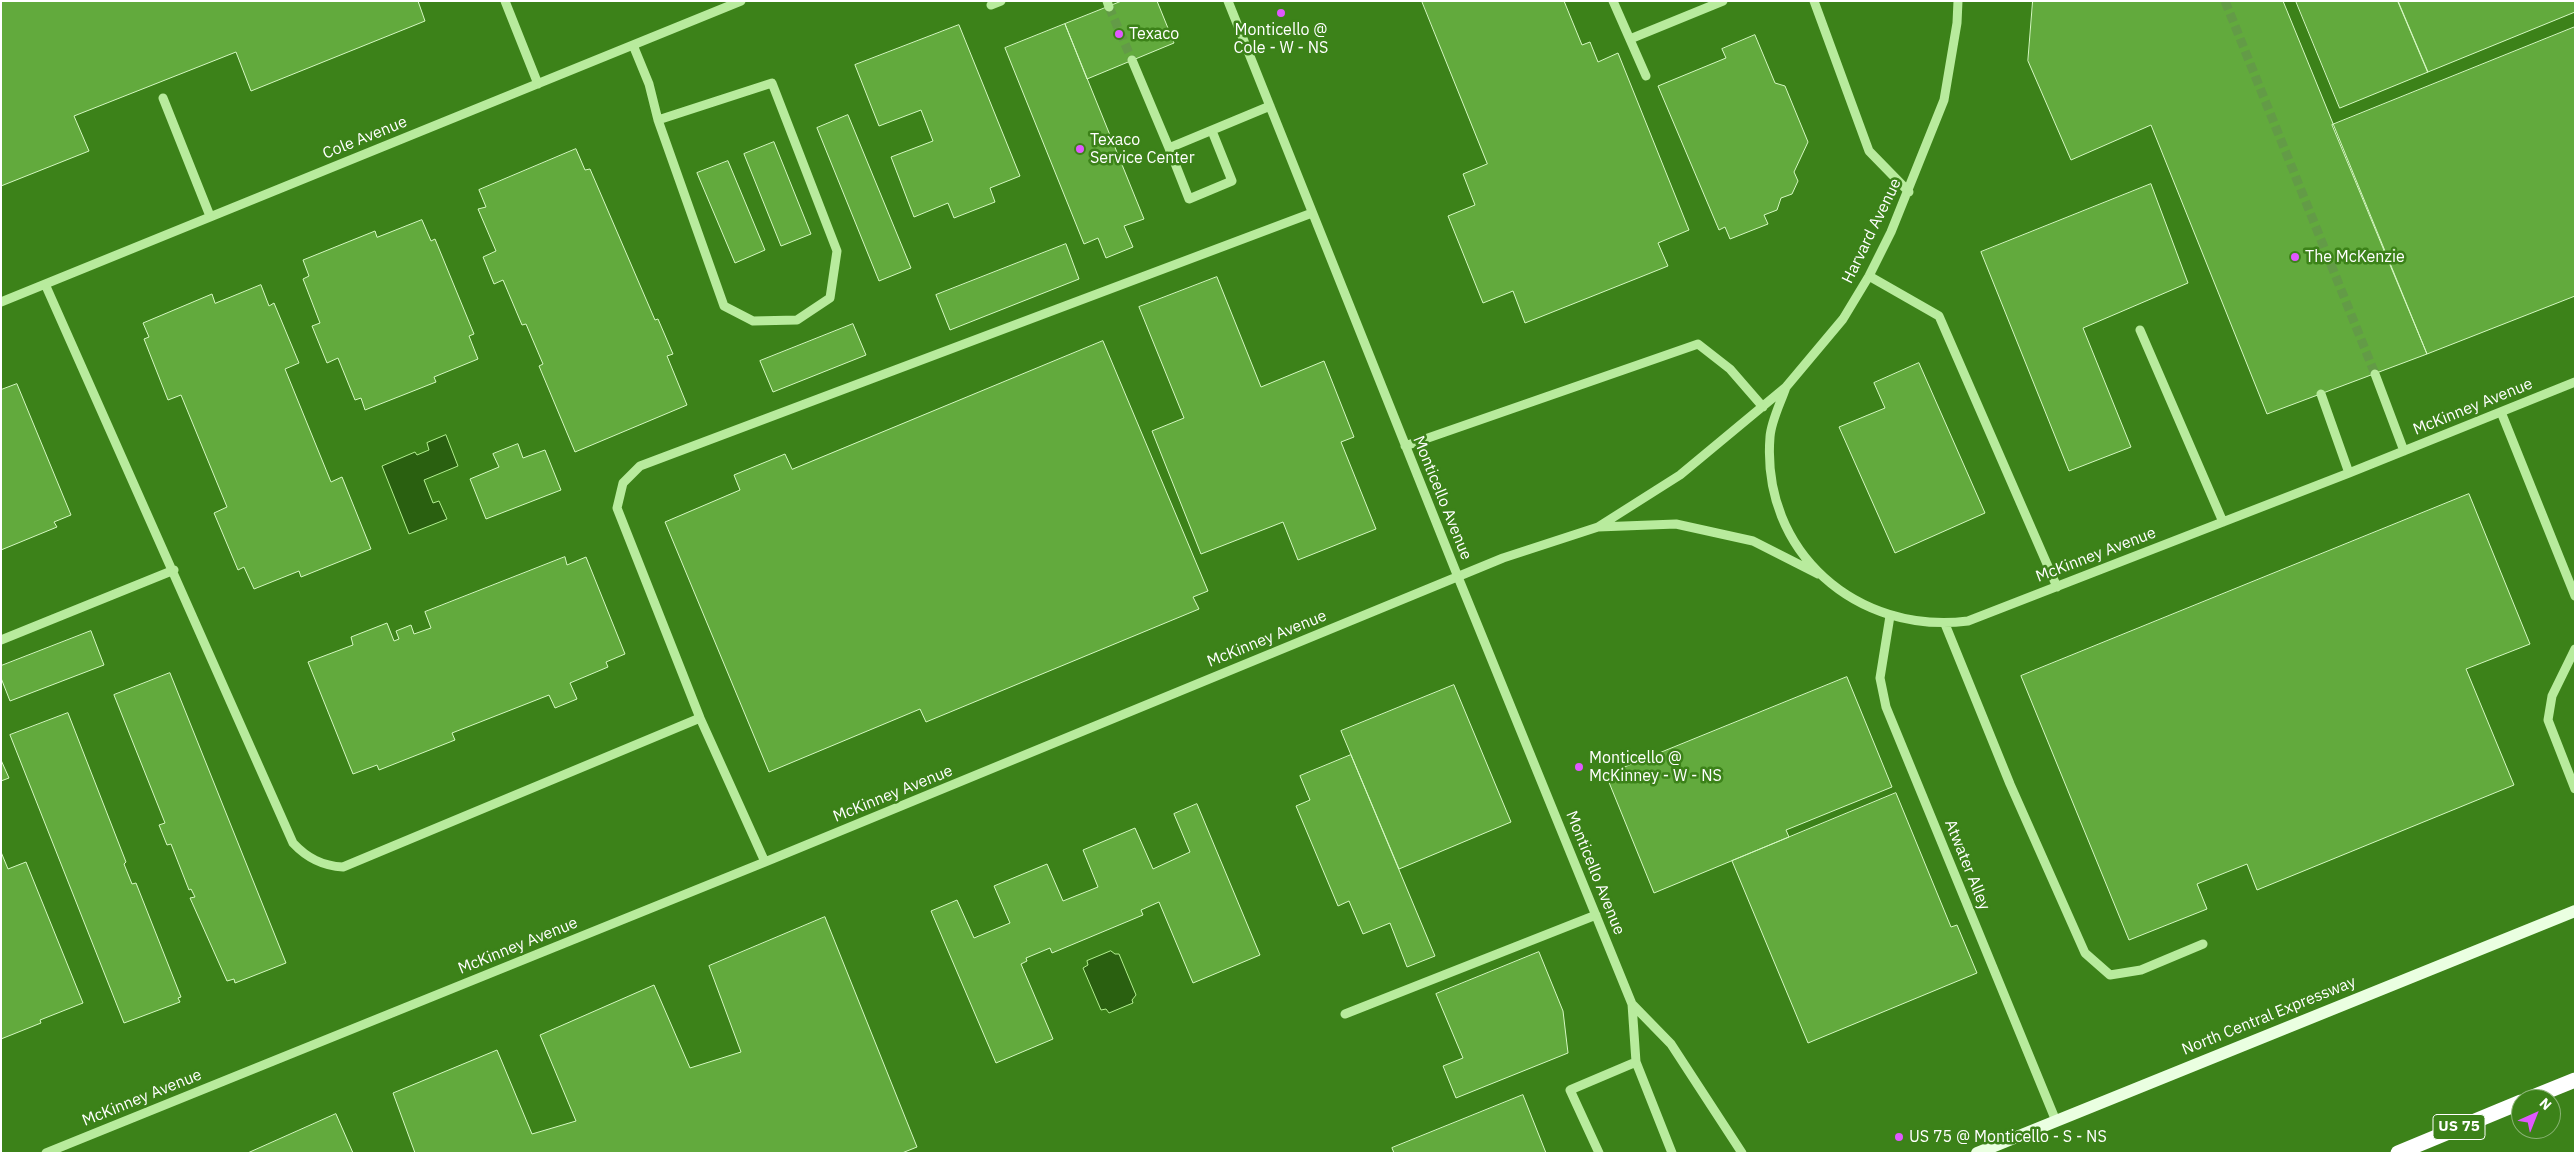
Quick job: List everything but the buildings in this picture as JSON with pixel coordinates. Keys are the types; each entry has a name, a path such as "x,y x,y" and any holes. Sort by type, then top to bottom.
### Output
{"highway":[{"path":"2553,1089 2575,1080"},
{"name":"US 75","path":"2398,1153 2511,1106"}],"main road":[{"name":"North Central Expressway","path":"1977,1153 2575,911"}],"street":[{"path":"505,1 538,84"},
{"name":"Cole Avenue","path":"1,302 740,1"},
{"path":"991,5 1001,1"},
{"name":"Monticello Avenue","path":"1228,1 1405,446 1632,1004 1636,1062 1672,1153"},
{"path":"1613,1 1646,76"},
{"path":"1630,39 1723,1"},
{"path":"1814,1 1869,151 1909,192"},
{"name":"Harvard Avenue","path":"1734,432 1786,386 1843,319 1869,276 1909,192 1944,100 1958,23 1958,1"},
{"path":"633,45 649,84 658,120 724,306 754,322 797,320 830,298 837,251 772,82 658,120"},
{"path":"1132,60 1189,199 1232,181 1212,131"},
{"path":"163,98 210,216"},
{"path":"1169,148 1270,106"},
{"path":"765,862 700,718 617,508 623,483 640,466 1312,213"},
{"path":"1869,276 1939,316 2057,587"},
{"path":"45,284 174,570 293,843 304,855 330,866 343,867 700,718"},
{"path":"2140,330 2223,522"},
{"path":"1405,446 1698,344 1730,369 1763,407"},
{"path":"2375,374 2404,451"},
{"name":"McKinney Avenue","path":"1786,386 1770,436 1773,489 1789,537 1823,577 1865,606 1890,616 1915,622 1944,624 1968,621 2057,587 2575,382"},
{"path":"2321,394 2349,473"},
{"path":"2501,412 2575,596"},
{"name":"McKinney Avenue","path":"46,1153 765,862 1502,558 1598,526 1680,475 1734,432"},
{"path":"1598,526 1676,524 1752,541 1823,577"},
{"path":"1,640 174,570"},
{"name":"Atwater Alley","path":"1890,616 1880,678 1886,707 2056,1121"},
{"path":"1944,624 2010,784 2086,953 2110,975 2141,970 2203,944"},
{"path":"2575,649 2552,696 2548,720 2575,789"},
{"path":"1345,1014 1596,915"},
{"name":"Monticello Avenue","path":"1632,1004 1671,1044 1742,1153"},
{"path":"1599,1153 1570,1090 1636,1062"}],"shaded area":[{"path":"446,435 458,466 424,480 433,503 439,501 447,519 409,534 382,466 415,452 417,455 429,450 427,443"},
{"path":"1111,951 1119,954 1136,995 1132,1000 1133,1003 1109,1013 1106,1009 1101,1010 1083,968 1088,965 1087,961"}],"tunnel":[{"path":"2225,1 2375,374"},
{"path":"1109,7 1132,60"}],"place":[{"name":"Monticello @ Cole - W - NS","path":"1281,13"},
{"name":"Texaco","path":"1119,34"},
{"name":"Texaco Service Center","path":"1080,149"},
{"name":"The McKenzie","path":"2295,257"},
{"name":"Monticello @ McKinney - W - NS","path":"1579,767"},
{"name":"US 75 @ Monticello - S - NS","path":"1899,1137"}]}
